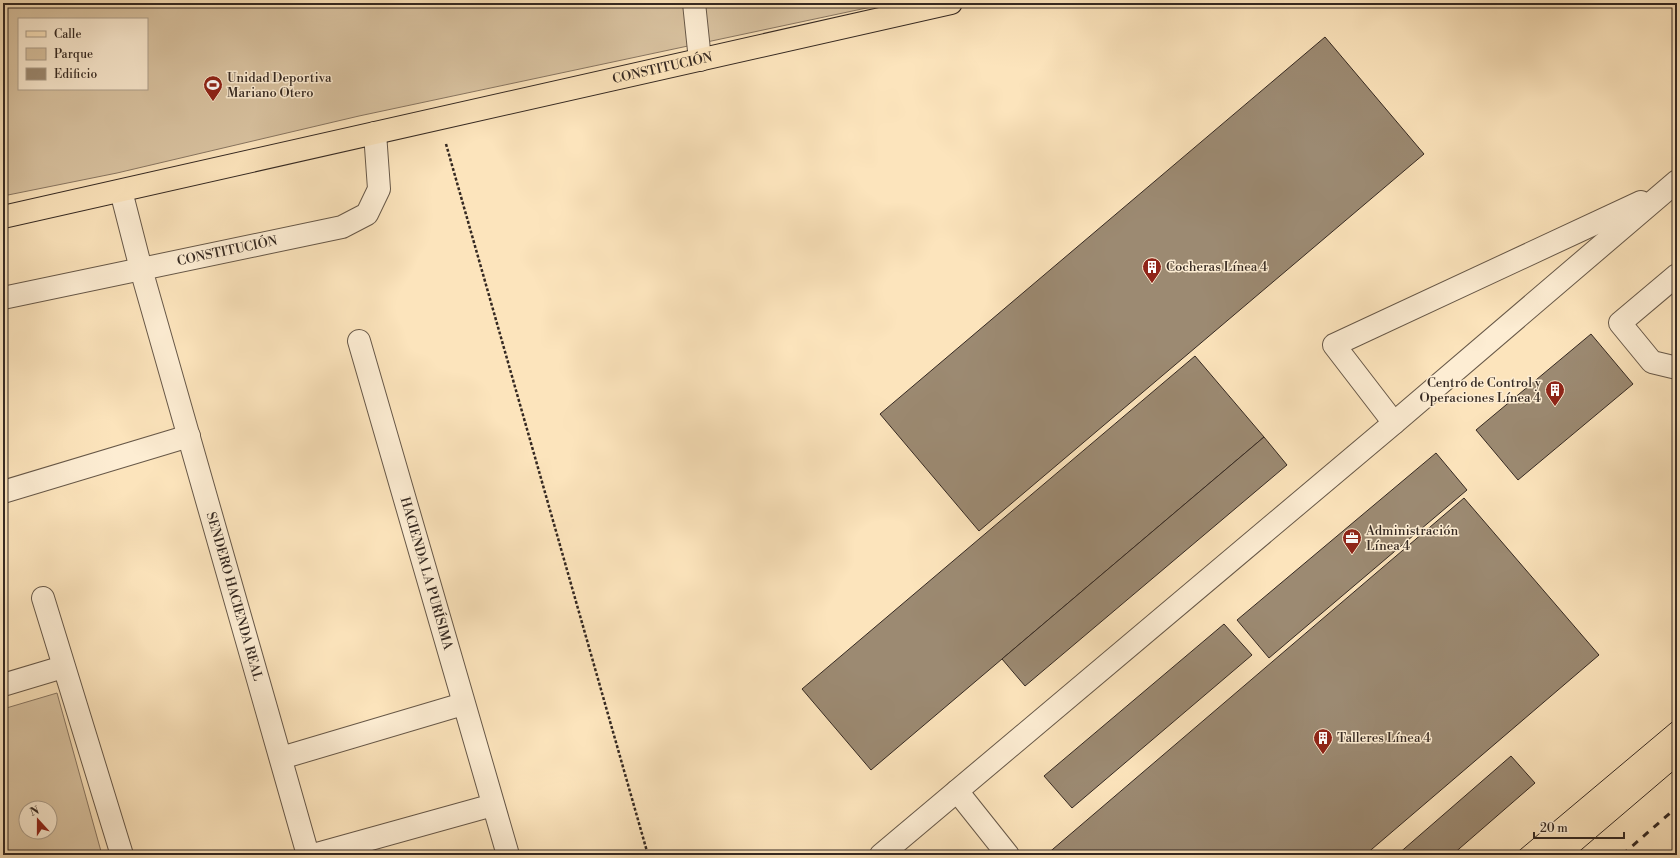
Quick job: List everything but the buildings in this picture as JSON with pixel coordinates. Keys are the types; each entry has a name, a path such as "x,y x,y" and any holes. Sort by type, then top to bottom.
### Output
{"main road":[{"name":"CONSTITUCIÓN","path":"3,217 951,3"}],"street":[{"path":"694,3 700,60"},
{"name":"CONSTITUCIÓN","path":"3,298 342,227 366,214 379,189 375,133"},
{"path":"881,855 1394,423 1671,186"},
{"path":"1394,423 1334,345 1671,186"},
{"name":"SENDERO HACIENDA REAL","path":"121,191 141,269 308,855"},
{"path":"1677,275 1620,323 1652,362 1677,368"},
{"name":"HACIENDA LA PURÍSIMA","path":"359,341 508,855"},
{"path":"3,492 189,436"},
{"path":"43,598 122,855"},
{"path":"3,685 64,667"},
{"path":"280,758 463,704"},
{"path":"957,791 1008,855"},
{"path":"313,855 493,805"}],"path":[{"path":"439,118 648,855"}],"green space":[{"name":"Unidad Deportiva Mariano Otero","path":"3,3 890,3 359,116 117,173 3,196"},
{"path":"57,693 102,855 3,855 3,709"}],"tram line":[{"path":"1514,855 1677,718"},
{"path":"1575,855 1677,768"}],"railway":[{"path":"1622,855 1677,807"}],"place":[{"name":"Unidad Deportiva Mariano Otero","path":"213,102"},
{"name":"Cocheras Línea 4","path":"1152,284"},
{"name":"Centro de Control y Operaciones Línea 4","path":"1555,407"},
{"name":"Administración Línea 4","path":"1352,555"},
{"name":"Talleres Línea 4","path":"1323,755"}]}
